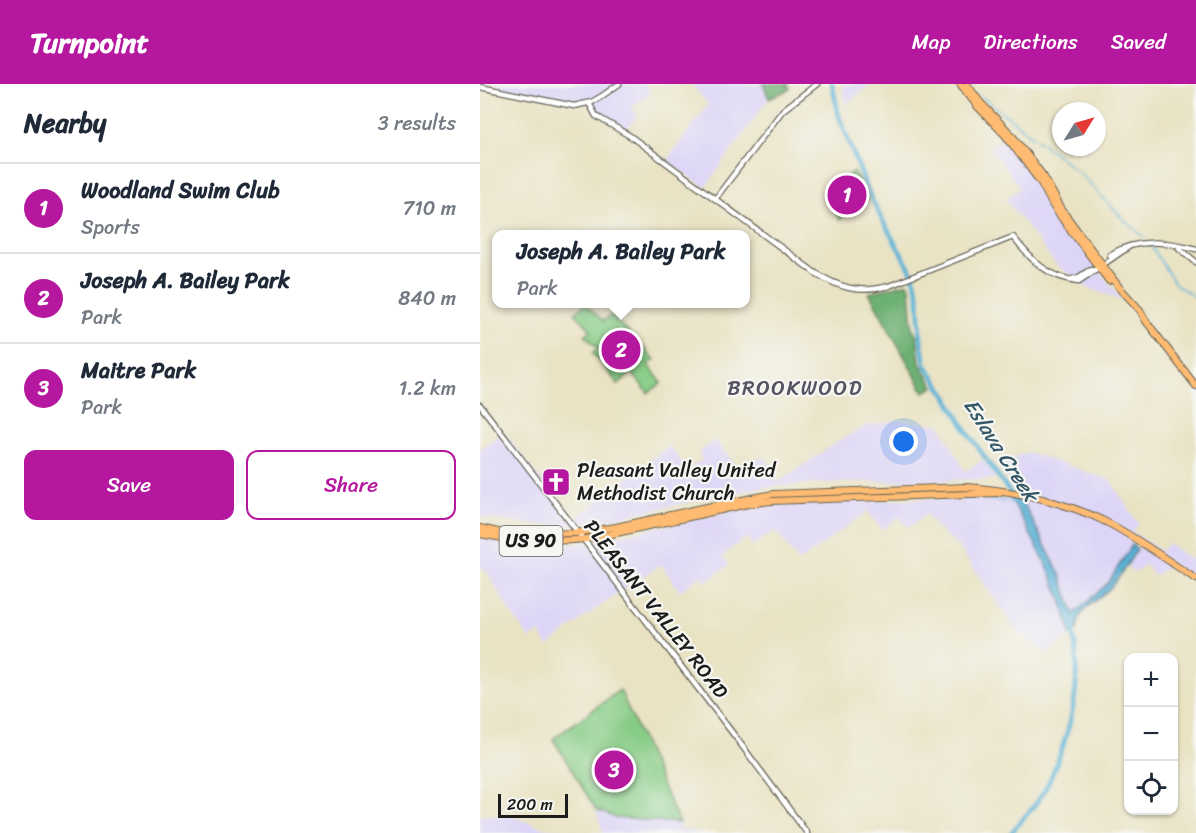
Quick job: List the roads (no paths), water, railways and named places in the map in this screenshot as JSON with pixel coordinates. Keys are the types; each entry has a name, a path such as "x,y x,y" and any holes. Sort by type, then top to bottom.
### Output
{"main road":[{"path":"960,84 1005,135 1041,183 1058,213 1099,265 1140,310 1196,386"},
{"path":"967,84 980,102 1005,126 1044,177 1062,210 1099,265"},
{"name":"US 90","path":"480,528 520,534 578,533 773,494 994,489 1050,502 1107,522 1196,579"},
{"name":"US 90","path":"480,534 536,541 583,539 771,501 1003,492"}],"street":[{"path":"580,106 597,100 619,84"},
{"path":"715,199 783,110 817,84"},
{"path":"480,87 589,109 630,136 814,272 838,286 861,290 889,286 1007,240 1015,239 1037,264 1054,274 1070,279 1080,277 1130,246 1141,243 1158,242 1196,249"},
{"path":"594,114 597,100"},
{"path":"589,103 594,114"},
{"path":"1174,245 1196,262"},
{"name":"PLEASANT VALLEY ROAD","path":"480,405 735,735 807,833"}],"water":[{"path":"1011,499 1022,501 1061,576 1074,614 1108,583 1132,545 1137,549 1111,587 1084,611 1078,623 1078,630 1071,635 1054,582"}],"waterway":[{"name":"Eslava Creek","path":"832,84 839,116 867,189 915,281 919,299 925,364 968,433 1017,503"},
{"path":"981,96 1079,172 1122,218 1145,238"},
{"path":"1151,246 1175,284 1196,298"},
{"path":"955,498 978,498"},
{"path":"988,499 1014,502"},
{"name":"Eslava Creek","path":"1011,833 1044,791 1066,737 1076,683 1077,664 1072,628"}],"place":[{"name":"Woodland Swim Club","path":"847,195"},
{"name":"Joseph A. Bailey Park","path":"621,350"},
{"name":"Pleasant Valley United Methodist Church","path":"556,482"},
{"name":"Maitre Park","path":"614,770"}],"district":[{"name":"BROOKWOOD","path":"795,388"}]}
